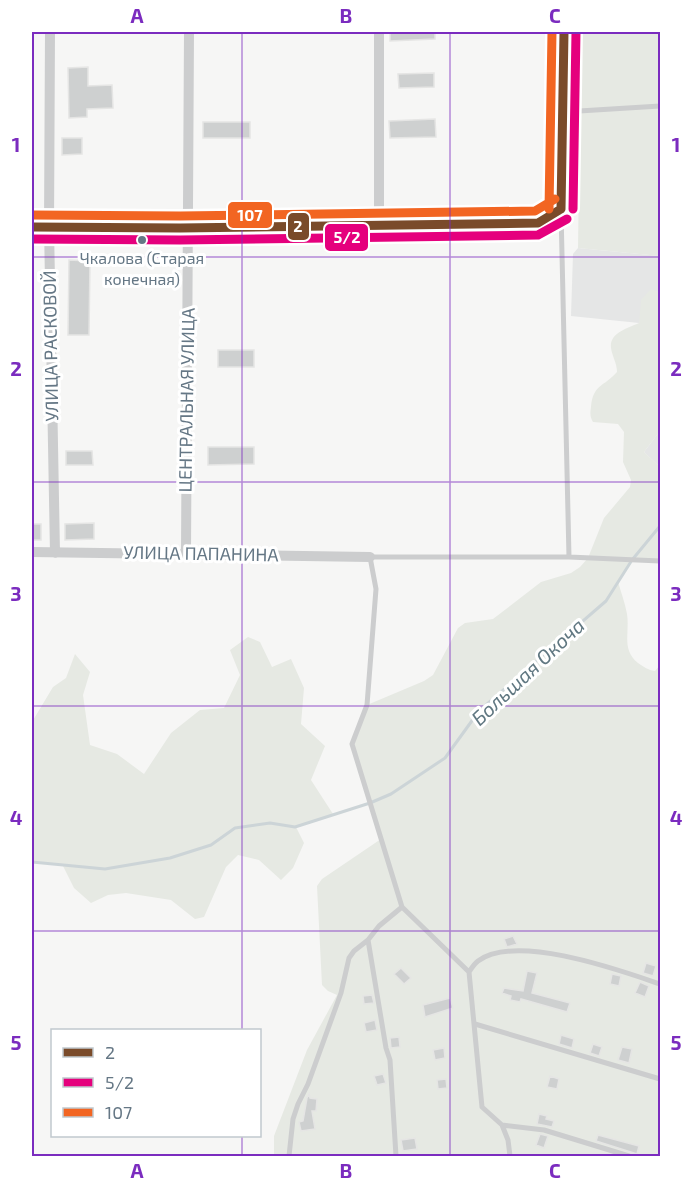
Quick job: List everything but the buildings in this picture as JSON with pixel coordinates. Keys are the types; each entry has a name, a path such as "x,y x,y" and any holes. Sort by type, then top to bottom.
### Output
{"street":[{"name":"УЛИЦА РАСКОВОЙ","path":"50,32 49,227 55,553"},
{"name":"ЦЕНТРАЛЬНАЯ УЛИЦА","path":"186,554 189,32"},
{"path":"379,32 379,226"},
{"path":"32,227 189,228 538,223 561,209 564,32"},
{"name":"УЛИЦА ПАПАНИНА","path":"32,552 370,557"}],"lane":[{"path":"563,112 660,106"},
{"path":"561,209 569,557"},
{"path":"510,1156 508,1140 502,1125 482,1107 469,972 402,907 352,744 367,705 376,589 370,557 569,557 660,561"},
{"path":"290,1156 293,1119 309,1084 341,993 349,958 379,926 402,907"},
{"path":"368,940 390,1060 396,1156"},
{"path":"469,972 477,962 496,954 532,952 552,954 604,966 660,984"},
{"path":"475,1024 660,1079"},
{"path":"502,1125 543,1130 629,1156"}],"shaded area":[{"path":"581,32 660,32 660,256 578,248"},
{"path":"578,248 660,256 660,293 651,290 639,323 571,316 573,254"},
{"path":"651,289 660,293 660,431 644,452 660,467 660,561 632,560 618,582 627,614 627,640 633,658 648,669 655,671 660,665 660,1156 274,1156 274,1136 307,1050 337,995 322,985 317,886 322,879 381,839 352,744 367,705 433,675 458,628 465,623 493,619 541,582 571,573 588,558 604,518 630,487 631,480 623,462 624,432 618,424 593,422 590,414 592,400 600,386 617,372 611,348 613,338 639,323 641,300"},
{"path":"660,431 660,467 644,452"},
{"path":"248,637 260,642 272,667 291,659 304,688 301,724 325,746 311,780 333,814 296,827 304,843 293,868 281,880 259,860 238,855 226,867 204,917 195,919 171,900 126,893 108,895 91,903 74,888 63,866 32,862 32,722 53,687 66,678 75,654 90,672 83,695 90,745 117,754 144,774 171,733 200,710 224,708 240,675 230,650"}],"waterway":[{"name":"Большая Окоча","path":"32,862 105,869 170,858 211,845 235,828 270,823 295,827 391,794 445,758 479,711 606,601 632,560 660,526"}],"transit line":[{"name":"107","path":"549,209 552,32"},
{"name":"2","path":"561,209 564,32"},
{"name":"5/2","path":"573,209 576,32"},
{"name":"107","path":"32,215 180,216 535,211 555,199"},
{"name":"2","path":"32,227 180,228 538,223 561,209"},
{"name":"5/2","path":"32,239 180,240 538,235 567,219"}],"place":[{"name":"Чкалова (Старая конечная)","path":"142,240"}]}
